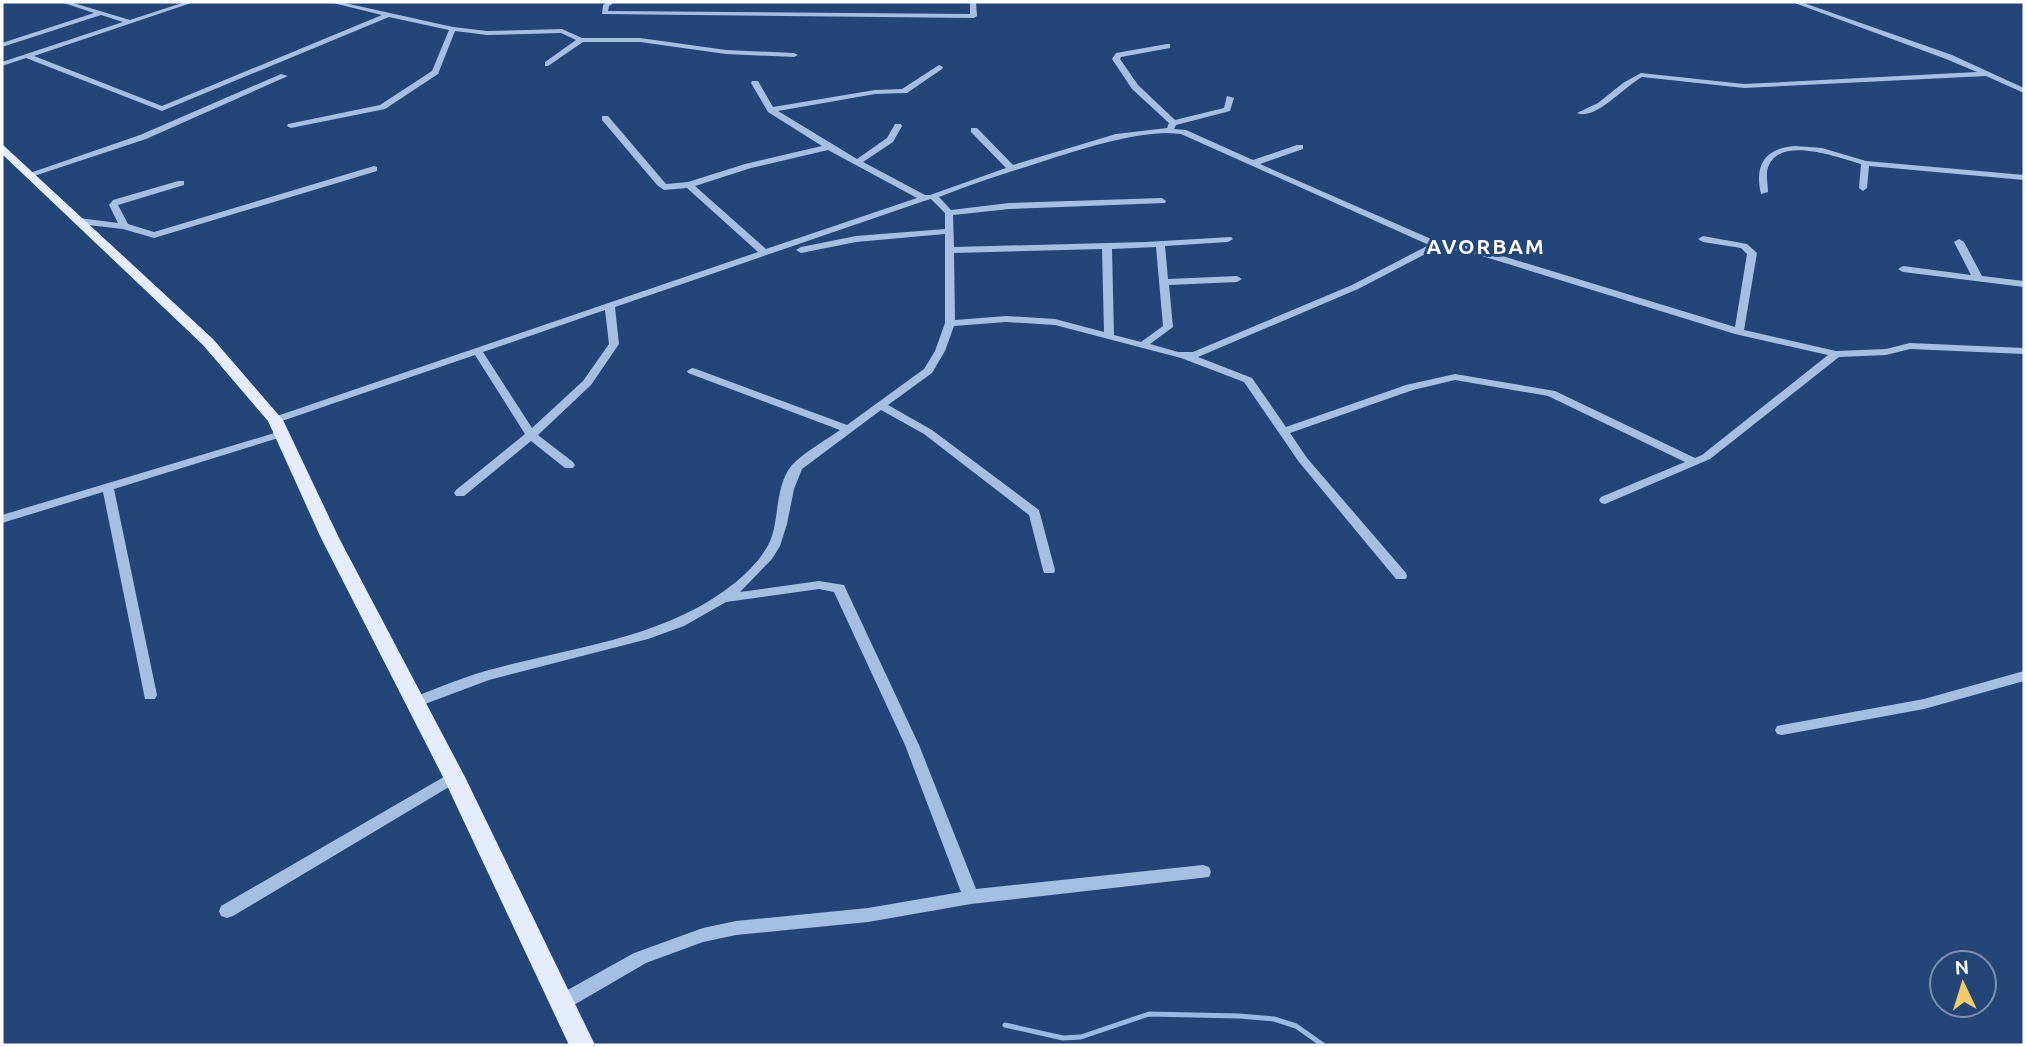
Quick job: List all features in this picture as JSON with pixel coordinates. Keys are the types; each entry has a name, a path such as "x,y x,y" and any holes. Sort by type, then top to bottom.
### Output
{"main road":[{"path":"5,154 31,174 208,342 278,427 330,538 454,777 582,1045"}],"street":[{"path":"64,2 131,23"},
{"path":"2,64 191,2"},
{"path":"332,2 453,29 488,33 562,31 581,40 640,40 726,52 794,55"},
{"path":"611,2 606,5 604,13 831,12 974,16 972,2"},
{"path":"1795,2 1989,74 2024,91"},
{"path":"2,45 101,13"},
{"path":"27,55 162,109 391,14"},
{"path":"291,126 382,107 435,72 453,29"},
{"path":"548,64 581,40"},
{"path":"1167,46 1119,55 1116,59 1135,87 1172,127 1436,245 1470,248 1739,332 1836,354 1886,352 1910,346 2024,351"},
{"path":"2,56 15,60"},
{"path":"771,110 875,92 904,90 939,67"},
{"path":"1581,113 1602,107 1630,80 1641,75 1744,86 1989,74"},
{"path":"31,174 143,137 284,76"},
{"path":"755,83 771,110 829,147 928,197 949,213 1020,206 1162,201"},
{"path":"2,519 108,487 478,352 1010,167 1112,138 1172,127 1227,109 1230,98"},
{"path":"605,118 660,186 689,184 829,147"},
{"path":"859,161 890,140 898,126"},
{"path":"974,130 1010,167"},
{"path":"1251,164 1300,147"},
{"path":"1764,192 1763,168 1774,154 1784,149 1812,148 1865,163 2024,178"},
{"path":"1863,188 1865,163"},
{"path":"79,221 124,226 154,235 374,169"},
{"path":"124,226 113,205 116,202 181,183"},
{"path":"689,184 764,252"},
{"path":"417,702 493,673 681,624 727,598 762,564 777,541 786,488 797,467 928,371 940,351 950,323 949,213"},
{"path":"801,250 856,239 950,231"},
{"path":"951,250 1160,244 1228,239"},
{"path":"1703,239 1733,243 1751,250 1739,332"},
{"path":"1959,242 1979,278"},
{"path":"1143,345 1168,327 1160,244"},
{"path":"1185,356 1195,355 1355,287 1436,245"},
{"path":"1107,246 1109,335"},
{"path":"1903,269 2024,285"},
{"path":"1164,282 1237,279"},
{"path":"460,493 531,435 586,383 614,344 610,306"},
{"path":"950,323 1033,320 1109,335 1185,356 1248,380 1282,432 1401,576"},
{"path":"478,352 531,435 569,464"},
{"path":"1605,500 1706,457 1836,354"},
{"path":"692,371 846,429"},
{"path":"1282,432 1410,387 1455,377 1551,393 1627,432 1695,462"},
{"path":"880,405 928,432 1034,513 1049,570"},
{"path":"108,487 150,695"},
{"path":"727,598 819,585 839,588 912,745 971,897"},
{"path":"1782,730 1924,704 2024,676"},
{"path":"227,911 454,777"},
{"path":"561,1003 640,958 703,935 736,928 868,915 971,897 1203,872"}],"waterway":[{"path":"1005,1025 1063,1038 1081,1037 1149,1014 1239,1016 1274,1019 1296,1026 1323,1045"}],"district":[{"name":"AVORBAM","path":"1486,247"}]}
